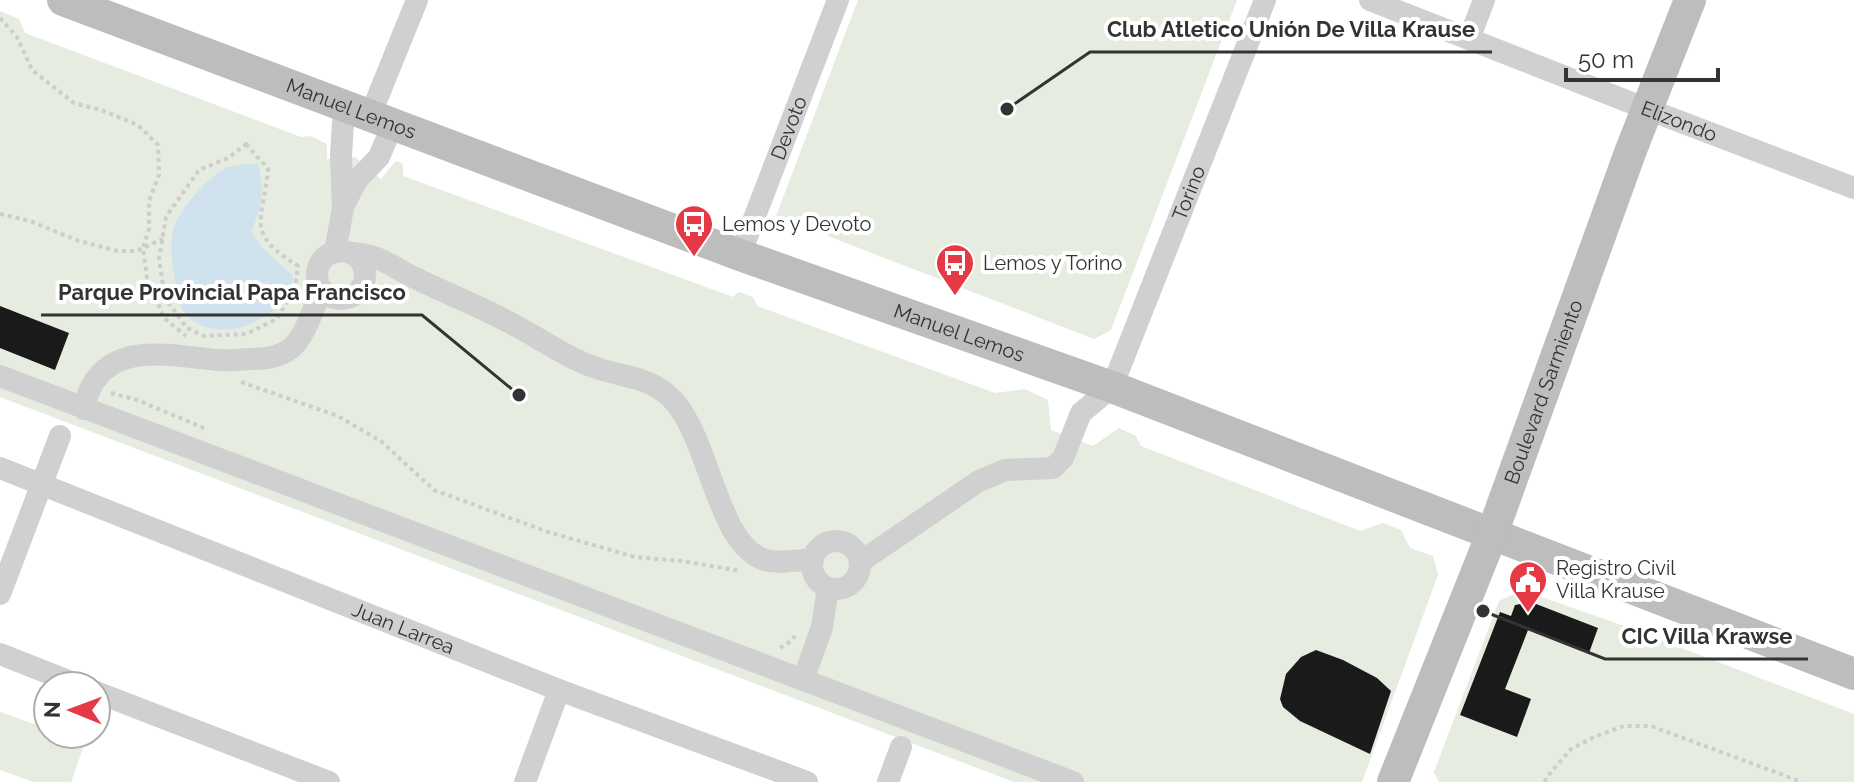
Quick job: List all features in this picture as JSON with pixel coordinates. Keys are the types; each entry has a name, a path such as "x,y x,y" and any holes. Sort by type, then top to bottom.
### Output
{"main road":[{"name":"Manuel Lemos","path":"63,0 740,255 1112,387 1854,674"},
{"name":"Boulevard Sarmiento","path":"1393,782 1492,534 1647,109 1690,0"}],"street":[{"path":"343,208 349,191 379,157 370,116 417,0"},
{"name":"Devoto","path":"740,255 838,0"},
{"name":"Torino","path":"1112,387 1265,0"},
{"name":"Elizondo","path":"1370,0 1854,188"},
{"path":"1469,39 1484,0"},
{"path":"343,252 343,122 370,116"},
{"path":"343,252 363,264 365,272 361,288 355,294 340,299 326,294 318,283 318,269 327,255 343,252 368,254 592,366 634,376 652,384 684,412 695,432 725,514 746,547 757,557 768,561 813,559"},
{"path":"84,409 91,386 101,373 114,363 129,358 196,350 219,360 264,359 279,355 292,348 301,337 322,289"},
{"path":"0,376 1073,782"},
{"path":"860,562 979,481 1005,470 1053,468 1063,458 1081,413 1112,387"},
{"path":"0,594 60,436"},
{"name":"Juan Larrea","path":"0,468 559,690 807,782"},
{"path":"838,541 853,548 860,562 856,578 843,588 828,588 814,573 813,559 823,545 838,541"},
{"path":"803,680 822,627 828,588"},
{"path":"0,654 40,670"},
{"path":"525,782 559,690"},
{"path":"112,698 329,782"},
{"path":"888,782 901,747"}],"path":[{"path":"0,18 17,37 32,70 63,95 74,103 138,125 158,145 159,175 149,201 149,229 143,248 147,278 164,318 181,331 196,350 232,335"},
{"path":"246,144 268,169 259,222 263,237 280,255 298,266 295,288 277,319 246,334 232,335 204,336 187,328 165,298 159,259 166,217 199,170 228,158 246,144"},
{"path":"0,214 118,251 136,251 163,239"},
{"path":"236,380 338,416 382,442 434,490 548,532 635,557 745,571"},
{"path":"91,386 137,400 208,430"},
{"path":"772,653 791,641 800,629"},
{"path":"1545,782 1571,749 1624,726 1651,726 1802,782"}],"shaded area":[{"path":"858,0 1237,0 1111,330 1094,339 776,216"},
{"path":"0,11 19,19 25,33 301,137 311,136 327,144 327,159 355,157 381,179 396,161 403,164 403,176 733,297 739,292 753,297 757,306 995,393 1025,389 1048,400 1051,430 1093,446 1119,428 1136,436 1141,446 1360,531 1383,523 1401,530 1410,548 1433,556 1438,575 1362,782 1014,782 0,397"},
{"path":"1522,590 1854,714 1854,782 1439,782 1434,772 1499,601"},
{"path":"0,712 32,723 32,750 82,750 71,782 33,782 0,770"}],"water":[{"path":"258,163 261,198 251,231 262,247 294,277 274,311 260,319 231,329 201,325 185,314 178,298 172,255 174,226 191,200 216,174 230,167"}],"building":[{"path":"0,306 69,333 55,370 0,348"},
{"path":"1531,602 1598,628 1589,653 1528,630 1505,689 1531,699 1517,737 1460,715 1500,612 1511,616 1515,605"},
{"path":"1316,650 1377,678 1391,691 1370,754 1300,721 1283,707 1280,699 1286,674 1301,657"}],"place":[{"name":"Club Atletico Unión De Villa Krause","path":"1007,109"},
{"name":"Lemos y Devoto","path":"694,258"},
{"name":"Lemos y Torino","path":"955,297"},
{"name":"Parque Provincial Papa Francisco","path":"519,395"},
{"name":"CIC Villa Krawse","path":"1483,611"},
{"name":"Registro Civil Villa Krause","path":"1528,614"}]}
